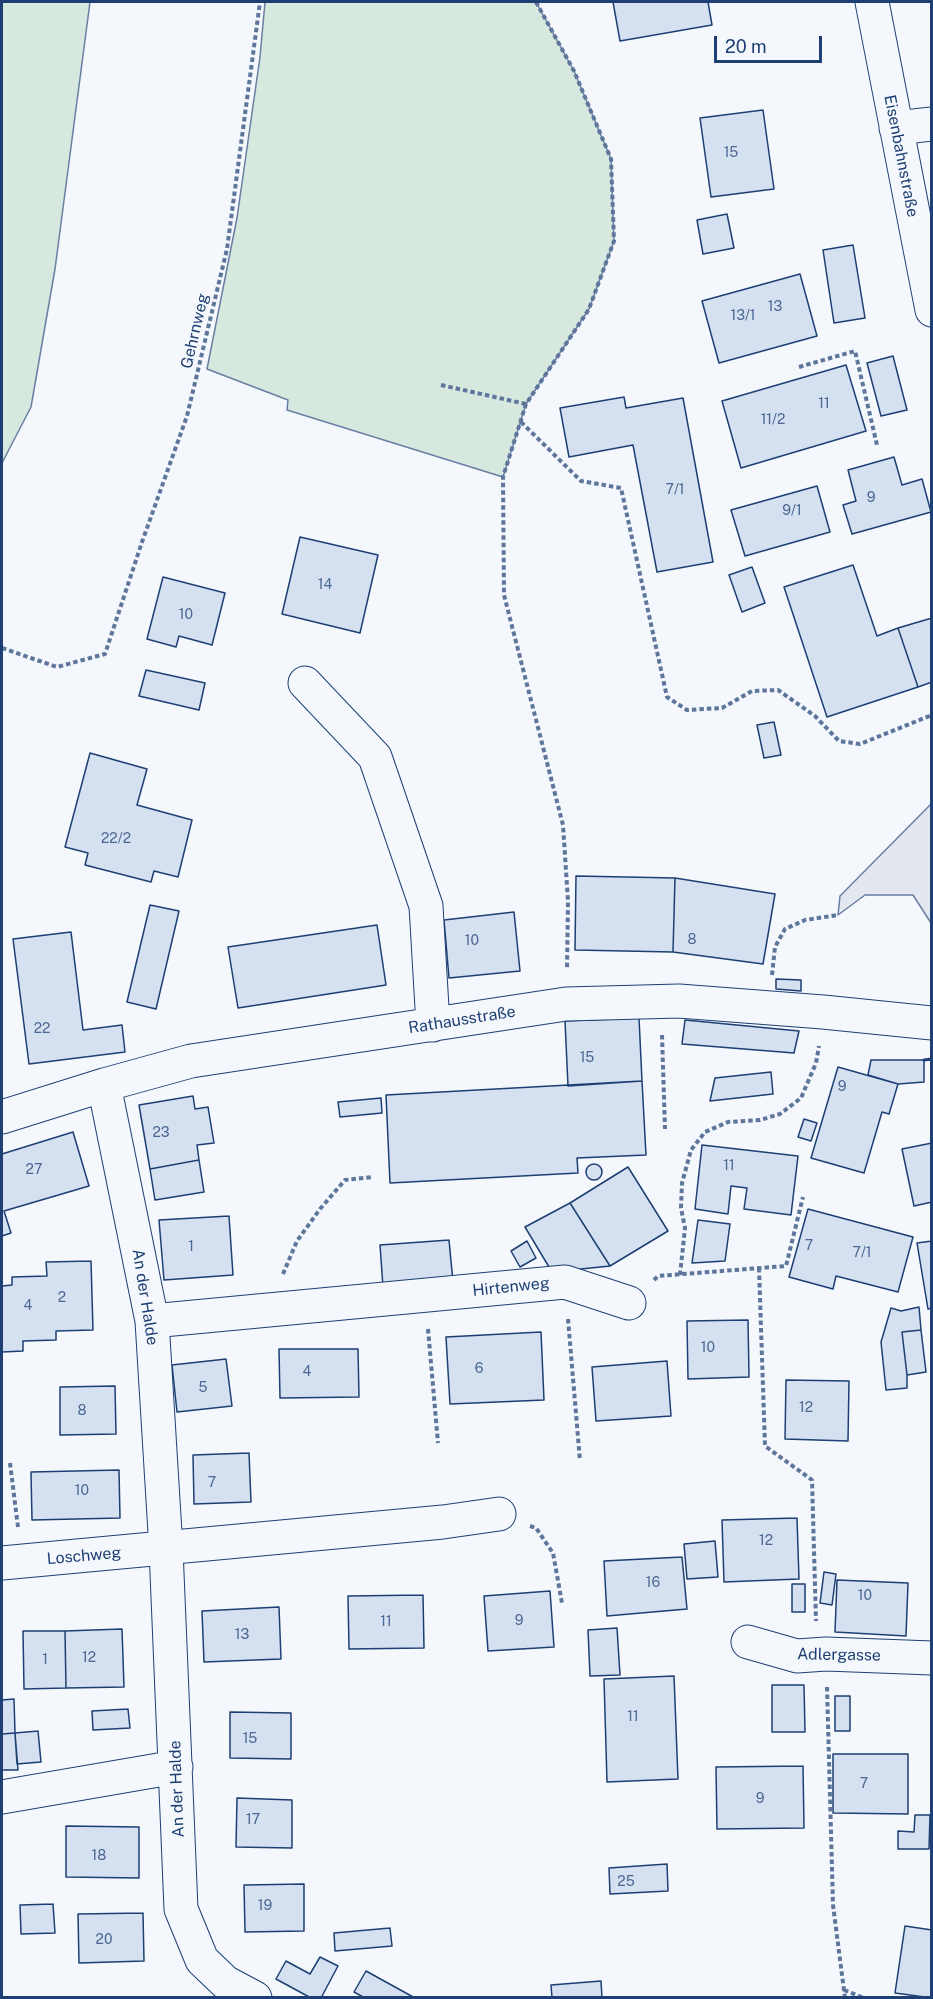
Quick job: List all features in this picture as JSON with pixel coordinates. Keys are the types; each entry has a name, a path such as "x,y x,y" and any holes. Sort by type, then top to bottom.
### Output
{"street":[{"name":"Eisenbahnstraße","path":"872,2 932,310"},
{"path":"896,128 932,124"},
{"path":"305,683 375,757 426,906 433,1025"},
{"name":"Rathausstraße","path":"2,1117 191,1061 566,1004 661,1002 823,1012 932,1023"},
{"name":"An der Halde","path":"104,1085 152,1321 166,1549 181,1910 202,1960 225,1982 255,1998"},
{"name":"Hirtenweg","path":"152,1321 565,1282 629,1303"},
{"path":"166,1549 443,1522 499,1514"},
{"name":"Loschweg","path":"12,1562 166,1549"},
{"name":"Adlergasse","path":"748,1642 797,1656 822,1654 932,1658"},
{"path":"2,1797 176,1767"}],"path":[{"name":"Gehrnweg","path":"2,648 57,667 105,654 187,416 227,249 260,2"},
{"path":"536,2 574,70 611,159 614,242 589,309 526,404 503,477 504,596 563,825 568,901 566,1004"},
{"path":"799,367 855,351 877,445"},
{"path":"441,385 526,404"},
{"path":"521,422 581,482 621,488 667,697 687,710 722,708 752,691 778,690 815,716 839,741 860,744 932,715"},
{"path":"769,1008 774,947 785,928 804,920 838,915"},
{"path":"661,1002 665,1129"},
{"path":"680,1275 685,1228 681,1208 682,1183 691,1150 705,1132 728,1122 760,1120 780,1114 801,1098 816,1063 823,1012"},
{"path":"276,1310 276,1290 297,1241 320,1209 345,1180 373,1177"},
{"path":"629,1303 658,1276 786,1266 803,1197"},
{"path":"759,1268 765,1446 812,1480 833,1905 845,1998"},
{"path":"565,1282 580,1461"},
{"path":"425,1296 438,1443"},
{"path":"10,1463 12,1562"},
{"path":"499,1514 536,1528 553,1554 562,1604"},
{"path":"844,1990 864,1998"}],"shaded area":[{"path":"2,2 90,2 55,269 31,407 2,463"},
{"path":"265,2 536,2 574,71 611,159 614,241 589,309 526,404 503,477 287,410 288,400 207,369 237,218 260,57"},
{"path":"931,804 931,923 913,895 865,895 838,915 840,896"}],"building":[{"path":"613,2 708,2 712,25 620,41"},
{"path":"763,110 774,189 711,197 700,118"},
{"path":"727,214 734,248 703,254 697,220"},
{"path":"853,245 865,318 834,323 823,250"},
{"path":"800,274 817,336 719,363 702,301"},
{"path":"893,356 907,410 881,416 867,363"},
{"path":"846,365 866,431 741,468 722,401"},
{"path":"624,397 626,408 683,398 713,562 657,572 633,445 569,457 560,408"},
{"path":"894,457 902,485 922,479 931,512 852,534 843,505 856,501 848,470"},
{"path":"817,486 830,532 745,556 731,510"},
{"path":"300,537 378,555 360,633 282,614"},
{"path":"853,565 877,636 898,628 918,687 827,717 784,587"},
{"path":"752,567 765,603 742,612 729,575"},
{"path":"163,577 225,593 212,645 179,636 176,647 147,639"},
{"path":"932,618 932,682 918,687 898,628"},
{"path":"146,670 205,683 199,710 139,696"},
{"path":"774,722 781,755 764,758 757,725"},
{"path":"90,753 147,769 137,805 192,820 178,877 154,871 151,882 85,865 88,853 65,847"},
{"path":"576,876 675,878 673,952 575,950"},
{"path":"675,878 775,894 763,964 673,952"},
{"path":"150,905 179,911 156,1009 127,1002"},
{"path":"514,912 520,971 449,978 444,920"},
{"path":"377,925 386,985 238,1008 228,947"},
{"path":"71,932 83,1030 122,1025 125,1052 29,1064 13,939"},
{"path":"776,979 801,980 801,991 776,989"},
{"path":"639,1018 642,1081 568,1086 565,1021"},
{"path":"685,1020 799,1031 794,1053 682,1044"},
{"path":"871,1060 924,1060 924,1082 898,1084 868,1075"},
{"path":"838,1067 898,1084 889,1114 882,1112 864,1173 811,1158"},
{"path":"771,1072 773,1094 710,1101 715,1078"},
{"path":"642,1081 646,1155 577,1158 578,1173 390,1183 386,1095"},
{"path":"193,1096 195,1109 208,1107 214,1143 197,1145 199,1160 150,1169 139,1105"},
{"path":"381,1098 382,1113 340,1117 338,1102"},
{"path":"804,1119 817,1123 811,1141 798,1137"},
{"path":"73,1132 89,1186 4,1211 11,1233 2,1236 2,1154"},
{"path":"932,1143 932,1202 914,1206 902,1149"},
{"path":"702,1145 798,1156 791,1215 744,1209 747,1188 731,1186 728,1214 695,1209"},
{"path":"199,1160 204,1192 155,1200 150,1169"},
{"path":"591,1164 597,1164 602,1172 600,1178 591,1180 586,1175 586,1169"},
{"path":"628,1167 668,1231 610,1266 570,1203"},
{"path":"570,1203 610,1266 552,1272 525,1227"},
{"path":"808,1209 913,1237 898,1292 836,1276 833,1289 789,1277"},
{"path":"229,1216 233,1275 164,1280 159,1220"},
{"path":"698,1220 730,1224 725,1261 692,1263"},
{"path":"449,1240 453,1282 383,1287 380,1245"},
{"path":"527,1241 536,1258 520,1267 511,1251"},
{"path":"932,1241 932,1308 928,1309 917,1243"},
{"path":"91,1261 93,1330 56,1331 56,1340 23,1341 23,1351 2,1352 2,1286 12,1285 12,1277 47,1276 46,1262"},
{"path":"919,1307 921,1330 902,1332 907,1388 886,1390 881,1342 891,1308 901,1311"},
{"path":"748,1320 749,1377 688,1379 687,1321"},
{"path":"921,1330 926,1372 907,1375 902,1332"},
{"path":"541,1332 544,1400 450,1404 446,1337"},
{"path":"279,1349 358,1349 359,1397 280,1398"},
{"path":"226,1359 232,1406 177,1412 172,1365"},
{"path":"667,1361 671,1416 596,1421 592,1367"},
{"path":"786,1380 849,1381 848,1441 785,1439"},
{"path":"115,1386 116,1434 60,1435 60,1387"},
{"path":"249,1453 251,1502 194,1504 193,1455"},
{"path":"119,1470 120,1518 32,1520 31,1472"},
{"path":"797,1518 799,1579 724,1582 722,1520"},
{"path":"715,1541 718,1577 687,1579 684,1544"},
{"path":"682,1557 687,1609 607,1616 604,1561"},
{"path":"824,1572 836,1574 832,1605 820,1603"},
{"path":"837,1580 908,1583 906,1636 835,1632"},
{"path":"792,1584 805,1584 805,1612 792,1612"},
{"path":"550,1591 554,1647 488,1651 484,1596"},
{"path":"423,1595 424,1648 349,1649 348,1596"},
{"path":"279,1607 281,1659 204,1662 202,1611"},
{"path":"617,1628 620,1675 590,1676 588,1630"},
{"path":"122,1629 124,1687 66,1688 65,1631"},
{"path":"23,1631 65,1631 66,1688 24,1689"},
{"path":"674,1676 678,1779 607,1782 604,1679"},
{"path":"772,1685 804,1685 805,1732 772,1732"},
{"path":"835,1696 850,1696 850,1731 835,1731"},
{"path":"14,1699 15,1733 2,1734 2,1700"},
{"path":"128,1709 130,1728 93,1730 92,1711"},
{"path":"230,1712 291,1713 291,1759 230,1758"},
{"path":"38,1731 41,1762 17,1764 15,1733"},
{"path":"15,1733 18,1770 2,1770 2,1734"},
{"path":"833,1754 908,1754 908,1814 833,1813"},
{"path":"803,1766 804,1828 717,1829 716,1767"},
{"path":"237,1798 292,1800 292,1848 236,1847"},
{"path":"915,1815 930,1815 929,1849 898,1849 898,1831 914,1832"},
{"path":"66,1826 139,1827 139,1878 66,1877"},
{"path":"667,1864 668,1891 610,1894 609,1868"},
{"path":"304,1884 304,1931 245,1932 244,1885"},
{"path":"53,1904 55,1933 21,1934 20,1905"},
{"path":"143,1913 144,1961 79,1963 78,1914"},
{"path":"905,1926 932,1930 932,1998 895,1993"},
{"path":"390,1928 392,1946 335,1951 334,1933"},
{"path":"320,1957 338,1966 321,1998 311,1998 276,1979 286,1961 310,1974"},
{"path":"366,1971 415,1998 365,1998 354,1992"},
{"path":"601,1981 602,1998 552,1998 551,1985"}],"wall":[{"path":"924,1060 932,1059"}]}
